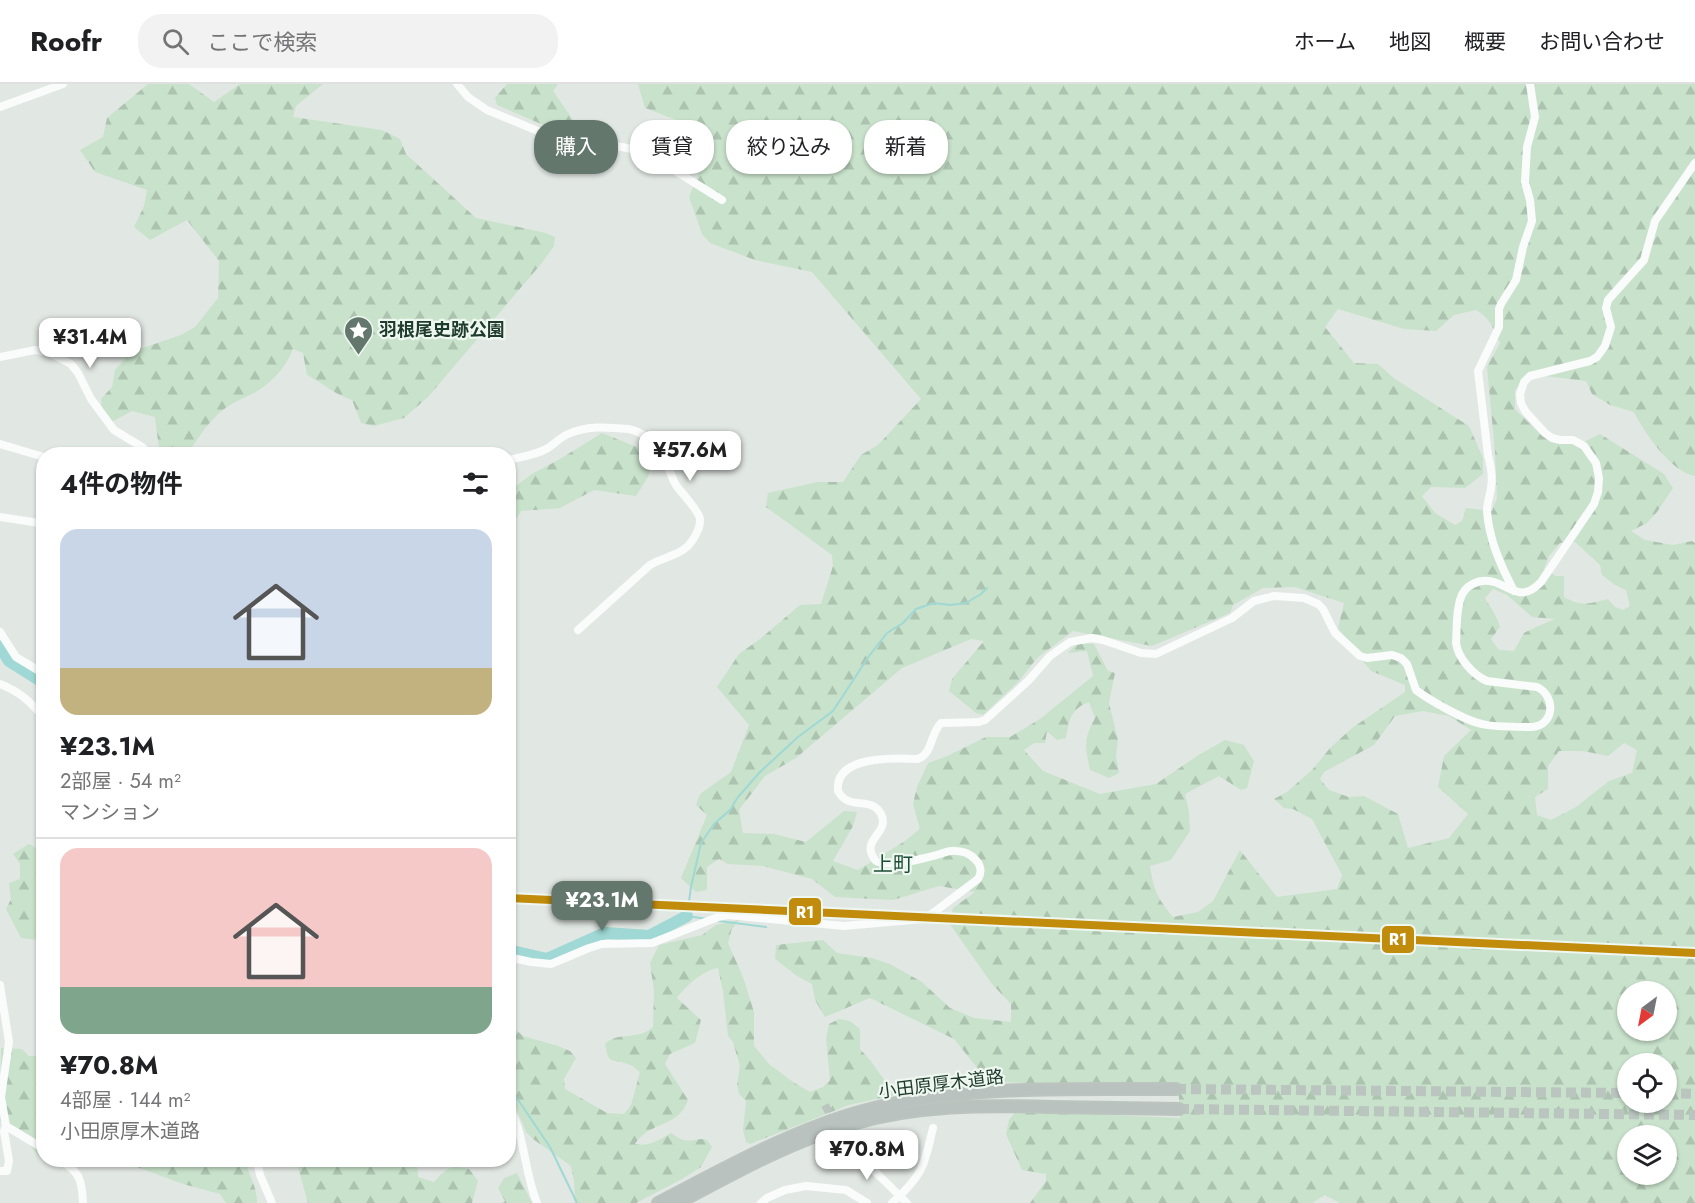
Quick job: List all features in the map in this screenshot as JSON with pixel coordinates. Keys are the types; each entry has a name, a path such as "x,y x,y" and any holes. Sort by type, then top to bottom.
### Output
{"highway":[{"name":"小田原厚木道路","path":"658,1203 734,1163 801,1132 886,1105 915,1100 1026,1090 1176,1089"},
{"name":"小田原厚木道路","path":"678,1203 737,1172 814,1137 888,1115 917,1110 977,1106 1179,1109"}],"street":[{"path":"0,107 51,86 63,84"},
{"path":"457,84 468,97 487,110 562,141 629,148 648,155 722,200"},
{"path":"1514,591 1493,546 1487,510 1492,485 1492,467 1488,455 1478,371 1499,327 1499,309 1516,280 1523,247 1532,221 1525,182 1527,147 1535,117 1530,84"},
{"path":"516,959 551,964 595,946 652,943 728,915 844,926 926,918 978,879 981,871 979,864 971,856 956,851 886,864 876,861 869,848 882,826 882,816 872,805 844,800 838,791 839,780 849,768 870,760 923,757 927,753 934,731 941,723 985,720 1028,681 1050,656 1076,640 1098,639 1141,653 1156,654 1232,618 1254,601 1274,596 1304,598 1321,606 1335,633 1360,656 1367,658 1392,655 1401,658 1407,664 1414,689 1419,693 1481,724 1538,726 1545,720 1551,709 1550,700 1544,691 1537,687 1484,680 1458,654 1456,646 1459,603 1466,588 1474,583 1489,581 1514,591 1529,591 1540,582 1594,504 1599,485 1596,463 1581,444 1548,435 1525,411 1520,398 1522,386 1530,376 1590,361 1600,353 1605,346 1611,327 1606,308 1607,303 1644,260 1655,221 1695,163"},
{"path":"0,357 35,350 48,352 71,364 91,399 114,430 142,447"},
{"path":"516,458 546,449 566,435 594,427 640,432 661,450 676,485 700,519 697,533 686,549 650,565 578,630"},
{"path":"0,444 36,455"},
{"path":"0,517 36,523"},
{"path":"0,632 16,657 36,669"},
{"path":"0,684 24,696 36,709"},
{"path":"0,985 9,1042 1,1097 9,1161 7,1172 0,1172"},
{"path":"516,1123 537,1203"},
{"path":"6,1126 36,1144"},
{"path":"892,1203 915,1181 923,1167 933,1128"},
{"path":"844,1142 907,1203"},
{"path":"70,1167 77,1172 81,1181 83,1203"},
{"path":"258,1167 272,1203"},
{"path":"761,1203 785,1190 806,1186 846,1190 867,1203"}],"green space":[{"path":"148,84 189,84 214,102 240,84 323,84 296,106 293,117 382,130 400,139 406,154 476,218 546,233 555,237 554,246 428,397 404,418 374,426 361,423 352,400 307,375 303,353 293,349 272,380 218,414 192,447 159,447 155,417 132,411 110,423 102,418 101,399 112,387 115,370 131,352 181,335 195,327 218,298 219,261 187,220 150,240 134,227 144,206 147,190 95,172 80,150 103,137 107,118"},
{"path":"507,84 558,84 553,91 573,120 534,121 497,105 495,98"},
{"path":"638,84 1695,84 1695,476 1677,467 1659,450 1634,412 1610,405 1592,394 1586,381 1528,374 1515,390 1515,409 1540,434 1578,445 1600,434 1664,474 1673,488 1647,523 1631,531 1645,540 1673,545 1692,541 1695,543 1695,1203 1340,1203 1325,1195 1313,1203 1030,1203 1046,1181 1046,1174 1022,1170 1006,1134 1009,1120 1016,1111 1180,1118 1178,1084 988,1081 954,1039 870,998 825,1017 815,1000 812,984 775,959 776,945 823,940 837,953 872,958 890,964 922,982 950,1008 974,1018 1011,1022 1011,1004 992,984 949,923 953,908 975,892 939,886 893,900 835,897 812,879 763,866 728,864 719,859 707,867 707,890 696,892 681,878 707,815 696,805 700,794 731,772 749,725 717,687 739,654 800,605 821,604 833,566 832,555 766,507 768,493 818,482 843,482 861,455 878,445 921,399 812,272 755,260 710,243 702,234 689,197 698,174 714,174 714,120 677,120 645,108","holes":["1338,309 1404,329 1436,331 1454,315 1476,310 1485,317 1500,343 1487,367 1497,498 1492,511 1466,508 1462,521 1455,525 1435,513 1422,496 1431,487 1465,488 1483,474 1483,458 1469,426 1395,379 1378,364 1354,363 1325,327","1575,542 1600,565 1602,575 1626,590 1630,606 1623,610 1615,607 1608,599 1585,604 1564,597 1564,576 1556,576 1544,569 1549,556 1560,543","1295,587 1344,603 1338,628 1371,671 1405,685 1405,692 1352,728 1330,748 1313,769 1287,792 1274,799 1284,808 1293,809 1312,819 1342,875 1337,889 1277,897 1240,850 1213,901 1198,912 1173,917 1157,894 1150,866 1171,860 1190,831 1185,794 1219,776 1241,790 1247,788 1254,761 1244,745 1225,740 1156,784 1100,794 1043,771 1024,750 1034,743 1045,743 1047,731 1057,740 1066,738 1074,712 1089,702 1095,718 1088,732 1086,743 1090,770 1109,778 1119,773 1116,756 1118,740 1109,703 1115,673 1108,671 1094,644 1077,643 1068,653 1087,651 1093,676 1040,719 1010,737 986,737 928,763 917,787 913,804 920,829 858,870 833,861 853,826 857,812 844,811 806,842 774,834 743,833 739,810 765,776 796,758 902,668 971,639 984,641 952,679 949,691 976,713 983,715 1019,681 1037,658 1073,631 1152,646 1230,613 1233,605 1263,588","1493,589 1507,595 1532,617 1555,619 1524,633 1514,651 1499,650 1491,639 1500,627 1496,615 1485,598","1423,711 1449,716 1471,730 1444,756 1438,787 1468,814 1449,838 1408,848 1398,814 1364,796 1349,797 1329,790 1320,779 1324,772 1374,745 1395,716","1624,743 1637,750 1632,773 1609,781 1576,807 1551,820 1537,815 1535,797 1548,789 1548,766 1559,751 1583,751 1608,756"]},
{"path":"602,433 654,454 648,477 636,496 594,490 560,508 521,511 516,519 516,486"},
{"path":"29,844 36,848 36,940 21,938 6,909 11,899 9,883 20,879 20,864 13,854"},
{"path":"739,920 732,928 728,943 743,977 754,1012 754,1046 769,1064 810,1092 823,1087 830,1080 826,1038 829,1024 839,1019 850,1021 860,1029 860,1049 895,1095 849,1105 750,1144 746,1142 743,1130 746,1101 739,1094 737,1085 740,1066 733,1042 728,1036 718,968 706,972 695,979 677,998 701,1020 695,1043 670,1054 665,1064 688,1100 678,1115 648,1131 635,1144 649,1144 671,1133 682,1140 706,1140 712,1147 701,1167 636,1203 575,1203 571,1166 526,1132 516,1108 516,1030 523,1036 570,1051 576,1058 564,1079 565,1089 607,1113 624,1114 631,1105 640,1072 630,1065 612,1060 608,1056 605,1044 616,1038 641,1034 653,1027 654,991 650,963 659,945 702,935 716,925"},
{"path":"1,1048 22,1049 29,1056 36,1056 36,1153 27,1142 0,1121"},
{"path":"137,1167 248,1167 256,1191 257,1203 226,1203 220,1194 183,1184"},
{"path":"298,1167 417,1167 418,1177 434,1182 449,1169 457,1167 469,1169 478,1181 472,1203 308,1203"},
{"path":"517,1173 532,1203 503,1203 505,1201 498,1188 504,1178"}],"waterway":[{"path":"707,919 687,916 701,843 714,824 730,810 760,772 798,737 833,711 887,633 903,623 916,609 934,603 950,605 966,603 987,588"},
{"path":"0,646 9,661 36,678"},
{"path":"516,952 547,959 605,933 649,936 687,916"},
{"path":"719,921 766,927"},
{"path":"516,1097 550,1147 577,1203"}],"tunnel":[{"path":"1176,1089 1617,1093"},
{"path":"1677,1093 1695,1094"},
{"path":"825,1105 844,1141"},
{"path":"1179,1109 1695,1115"}],"transit line":[{"name":"R1","path":"516,898 1695,953"}],"place":[{"name":"羽根尾史跡公園","path":"358,356"}],"district":[{"name":"上町","path":"893,864"}]}
